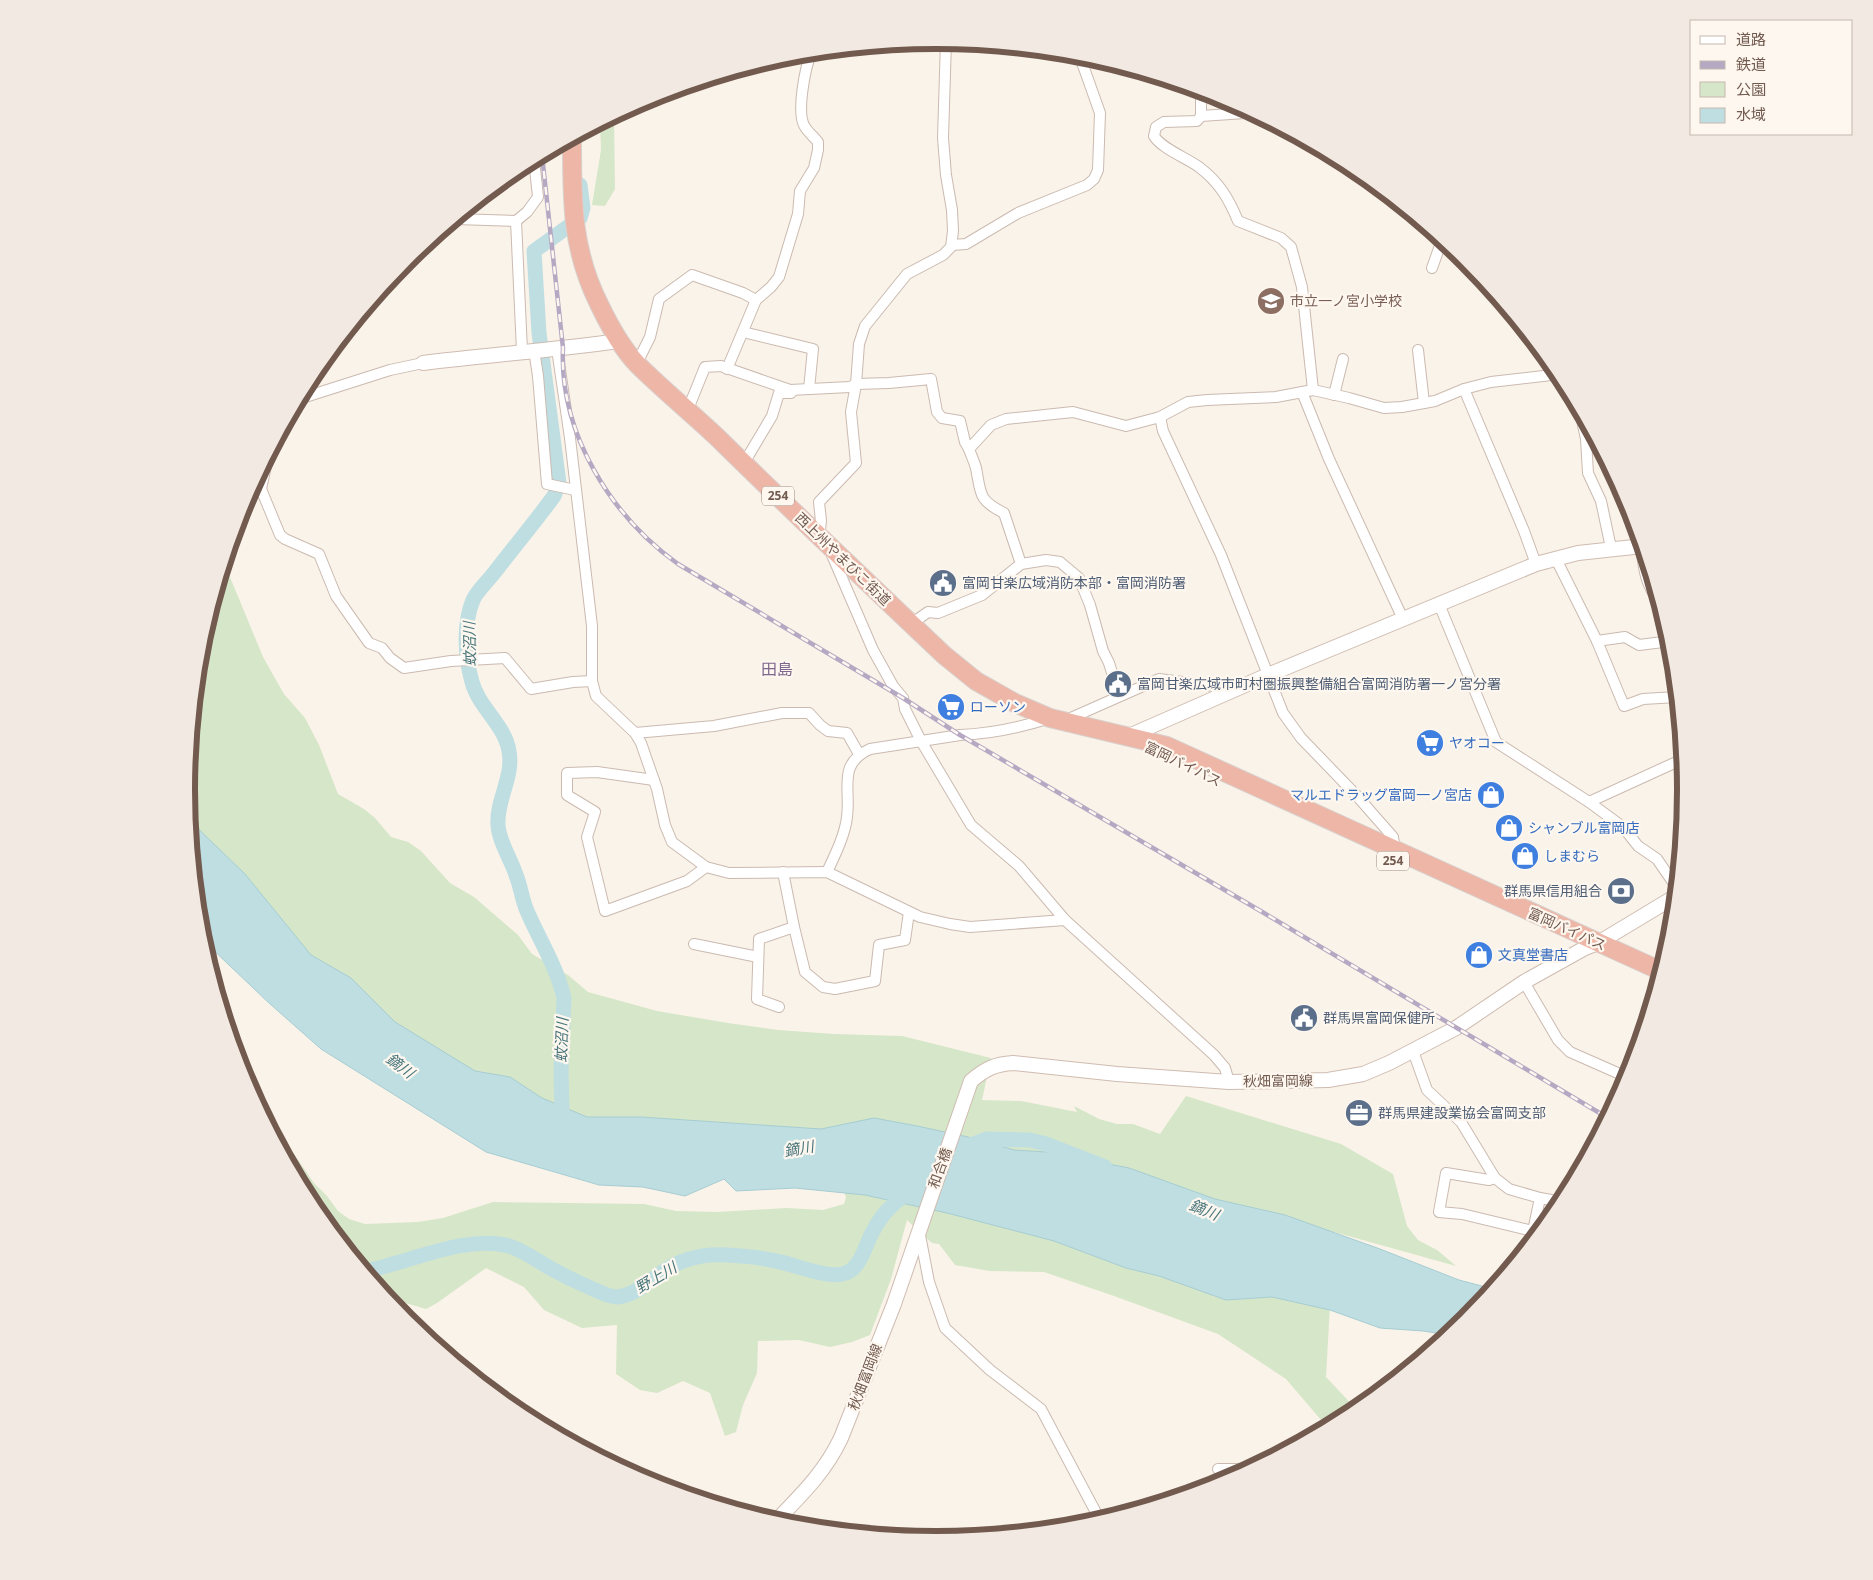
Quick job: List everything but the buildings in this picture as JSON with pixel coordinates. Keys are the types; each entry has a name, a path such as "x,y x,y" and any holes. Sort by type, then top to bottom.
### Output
{"highway":[{"name":"西上州やまびこ街道","path":"572,145 572,201 575,232 584,268 598,303 619,341 637,363 688,409 944,655 976,681 1015,703 1057,719 1129,736"},
{"name":"富岡バイパス","path":"1129,736 1166,746 1394,850 1592,946 1653,979"},
{"name":"富岡バイパス","path":"1129,736 1163,756 1592,946 1655,969"}],"main road":[{"path":"423,363 619,341"},
{"path":"1129,736 1268,675 1536,564 1611,548 1636,546"},
{"name":"秋畑富岡線","path":"957,1121 971,1081 984,1070 999,1064 1014,1063 1117,1074 1228,1082 1328,1080 1363,1074 1413,1051 1456,1028 1524,982 1592,946 1669,900"},
{"name":"和合橋","path":"923,1216 957,1121"},
{"name":"秋畑富岡線","path":"782,1515 810,1487 832,1457 894,1304 923,1216"}],"street":[{"path":"946,49 943,138 946,175 952,210 952,244 943,255 907,274 865,326 859,344 856,384 851,412 856,463 819,502 824,541 874,650 893,686 903,698 904,709 920,741 971,825 1019,866 1065,920 1214,1055 1225,1068 1228,1082"},
{"path":"727,369 756,300 779,277 798,214 800,191 814,168 818,142 804,127 802,117 805,74 809,60"},
{"path":"952,244 966,244 1018,213 1087,184 1094,179 1098,170 1100,113 1082,63"},
{"path":"1201,98 1201,116 1197,121 1160,124 1155,130 1155,138 1167,148 1200,168 1215,181 1227,196 1238,220 1281,238 1291,247 1302,287 1313,390"},
{"path":"1201,116 1239,113"},
{"path":"464,219 516,221 527,212 538,197 535,168"},
{"path":"516,221 528,351 538,376 547,484 572,489"},
{"path":"1432,268 1440,246"},
{"path":"637,363 650,338 659,299 692,275 743,293 756,300"},
{"path":"743,332 812,350 809,389"},
{"path":"557,349 570,438 572,489 592,626 592,681 596,696 635,733 641,743 654,780 665,826 672,842 706,867 730,872 827,872 920,917 970,927 1065,920"},
{"path":"1418,350 1424,403"},
{"path":"1334,394 1343,359"},
{"path":"309,396 390,370 423,363"},
{"path":"688,409 705,367 721,366 793,390 850,387 856,384 931,379 937,412 942,418 960,420 965,442 976,467 977,483 981,494 991,506 1004,513 1021,564"},
{"path":"969,448 991,425 1006,419 1073,412 1126,426 1160,417 1188,402 1276,397 1313,390 1384,408 1435,401 1464,389 1491,382 1551,375"},
{"path":"1464,389 1536,564"},
{"path":"744,463 772,416 779,393 791,394 793,390"},
{"path":"1302,392 1329,459 1403,619"},
{"path":"1160,417 1163,432 1221,555 1283,713 1301,738 1357,796 1393,837 1394,850"},
{"path":"1584,431 1588,473 1601,500 1611,548"},
{"path":"262,484 261,489 280,534 285,540 319,554 330,584 369,643 382,648 390,658 404,668 451,661 505,658 531,689 592,681"},
{"path":"1556,559 1597,641 1624,706 1643,699 1671,697"},
{"path":"911,624 928,612 938,613 982,595 1021,564 1046,560 1060,562 1080,578 1119,696"},
{"path":"1439,604 1496,742 1589,802 1623,827 1638,846 1656,860 1672,881"},
{"path":"1597,641 1625,637 1639,645 1663,642"},
{"path":"827,872 847,818 848,770 854,758 870,749 984,733 1057,719 1159,679 1214,686 1221,696"},
{"path":"635,733 714,726 782,713 809,712 828,731 847,733 859,754"},
{"path":"1589,802 1677,762"},
{"path":"654,780 597,772 566,773 567,795 595,812 587,837 605,910 687,881 706,867"},
{"path":"783,872 805,972 823,987 835,989 875,981 878,945 905,940 909,912"},
{"path":"779,1007 757,999 759,940 794,927"},
{"path":"694,944 758,957"},
{"path":"1524,982 1558,1040 1570,1052 1621,1074"},
{"path":"1413,1051 1427,1090 1461,1122 1495,1178 1509,1189 1554,1201"},
{"path":"1495,1178 1489,1180 1446,1173 1439,1212 1462,1214 1532,1231"},
{"path":"1533,1229 1540,1198"},
{"path":"919,1230 929,1282 945,1328 990,1370 1041,1409 1096,1513"},
{"path":"1218,1468 1234,1469"}],"green space":[{"path":"614,123 615,189 605,206 592,205 601,150 600,130"},
{"path":"228,573 263,657 284,694 305,718 319,745 338,794 364,809 375,818 391,837 408,842 421,851 450,883 474,897 518,935 532,954 568,975 588,992 657,1011 728,1023 778,1030 902,1036 991,1058 982,1100 1021,1101 1077,1112 1074,1106 1099,1119 1117,1124 1133,1124 1160,1134 1186,1096 1341,1144 1393,1174 1407,1226 1418,1240 1437,1250 1456,1266 1334,1232 1326,1377 1351,1404 1323,1422 1286,1379 1218,1334 1044,1272 990,1271 955,1265 939,1244 932,1243 907,1220 891,1279 870,1335 852,1342 830,1347 799,1340 758,1341 757,1373 743,1405 736,1432 725,1436 710,1393 683,1381 657,1393 640,1390 616,1374 617,1325 582,1328 544,1310 524,1287 486,1268 426,1309 400,1301 348,1241 320,1202 288,1149 338,1211 349,1219 365,1224 418,1222 443,1218 493,1202 644,1204 676,1211 717,1212 786,1208 823,1210 844,1204 846,1197 843,1190 538,1120 203,895 197,838 195,790 197,742 209,645"}],"water":[{"path":"197,827 245,874 311,955 351,978 395,1022 475,1071 510,1077 542,1098 587,1117 641,1117 821,1129 874,1118 917,1126 968,1137 1014,1150 1047,1152 1129,1168 1215,1199 1285,1215 1459,1280 1486,1287 1440,1334 1380,1328 1330,1310 1272,1297 1226,1300 1159,1276 1126,1268 1054,1241 947,1213 865,1195 795,1188 736,1191 724,1179 685,1196 643,1187 599,1185 486,1152 321,1049 213,950 202,887"}],"waterway":[{"name":"蚊沼川","path":"559,1125 562,1111 561,1070 564,998 552,964 525,907 518,880 499,831 498,816 509,770 509,751 503,733 475,691 470,672 466,630 473,600 554,496 559,483 539,333 534,251 580,218 583,208 580,185"},
{"name":"鏑川","path":"965,1147 987,1139 1030,1140 1046,1144 1105,1167"},
{"name":"野上川","path":"371,1270 437,1251 475,1244 493,1243 509,1246 569,1278 615,1297 634,1292 665,1270 681,1262 708,1255 758,1258 811,1271 839,1275 846,1273 855,1266 884,1214 900,1198 913,1190"}],"railway":[{"path":"543,163 563,348 564,380 570,411 580,441 594,470 611,497 631,522 654,544 678,564 903,698 960,735 1602,1115"}],"place":[{"name":"市立一ノ宮小学校","path":"1271,301"},
{"name":"富岡甘楽広域消防本部・富岡消防署","path":"943,583"},
{"name":"富岡甘楽広域市町村圏振興整備組合富岡消防署一ノ宮分署","path":"1118,684"},
{"name":"ローソン","path":"951,707"},
{"name":"ヤオコー","path":"1430,743"},
{"name":"マルエドラッグ富岡一ノ宮店","path":"1491,795"},
{"name":"シャンブル富岡店","path":"1509,828"},
{"name":"しまむら","path":"1525,856"},
{"name":"群馬県信用組合","path":"1621,891"},
{"name":"文真堂書店","path":"1479,955"},
{"name":"群馬県富岡保健所","path":"1304,1018"},
{"name":"群馬県建設業協会富岡支部","path":"1359,1113"}],"district":[{"name":"田島","path":"777,669"}]}
